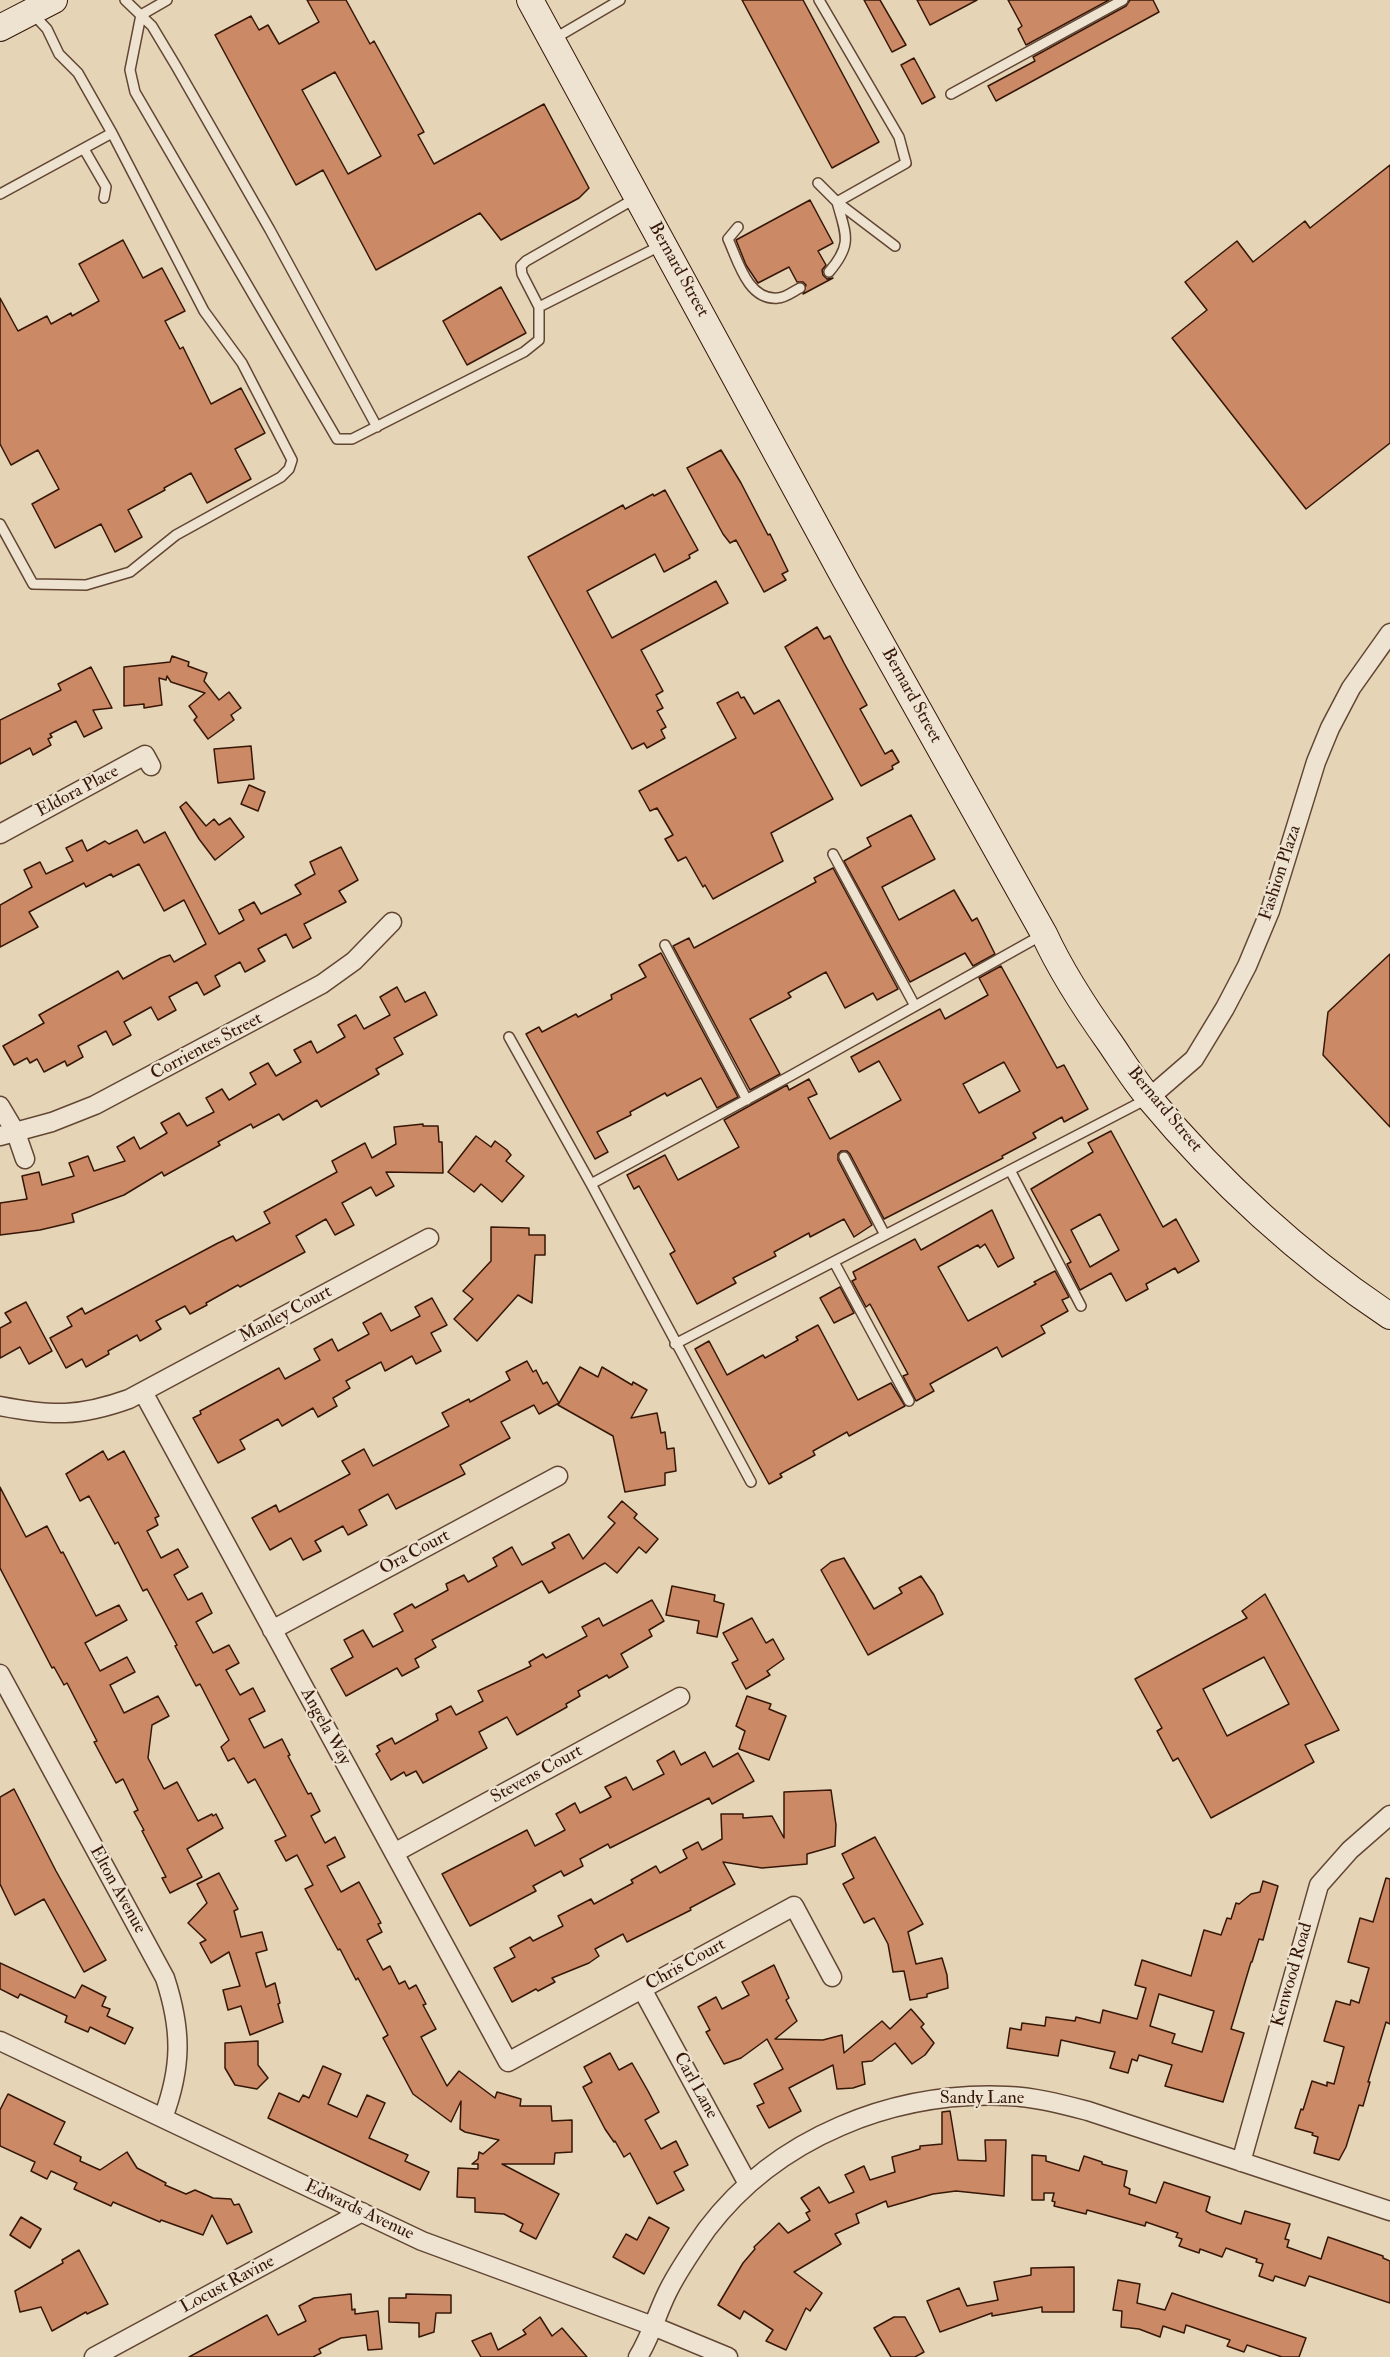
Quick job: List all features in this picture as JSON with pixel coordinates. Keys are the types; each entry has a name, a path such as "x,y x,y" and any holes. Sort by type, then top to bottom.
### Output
{"street":[{"path":"0,28 54,0"},
{"name":"Bernard Street","path":"530,0 1059,965 1090,1014 1149,1098 1251,1205 1309,1256 1390,1316"},
{"name":"Fashion Plaza","path":"1149,1098 1194,1059 1247,966 1270,911 1316,762 1330,728 1351,688 1390,633"},
{"name":"Eldora Place","path":"0,834 145,756 151,766"},
{"name":"Corrientes Street","path":"8,1135 95,1105 322,984 354,961 392,922"},
{"path":"0,1106 8,1135 25,1159"},
{"name":"Manley Court","path":"0,1406 42,1414 75,1414 101,1409 143,1392 429,1238"},
{"name":"Angela Way","path":"143,1392 508,2062"},
{"name":"Ora Court","path":"272,1630 558,1476"},
{"name":"Elton Avenue","path":"0,1674 165,1978 174,2006 179,2035 178,2065 172,2094 163,2118"},
{"name":"Stevens Court","path":"394,1853 680,1697"},
{"name":"Kenwood Road","path":"1241,2162 1319,1885 1350,1850 1390,1815"},
{"name":"Chris Court","path":"508,2062 794,1906 832,1977"},
{"name":"Carl Lane","path":"642,1989 748,2184"},
{"name":"Edwards Avenue","path":"0,2041 422,2241 653,2326 728,2357"},
{"name":"Sandy Lane","path":"638,2357 668,2292 686,2260 725,2207 748,2184 803,2145 853,2121 915,2103 966,2096 1009,2096 1052,2102 1088,2111 1390,2211"},
{"name":"Locust Ravine","path":"94,2357 362,2212"}],"lane":[{"path":"125,0 152,26 265,220 377,427"},
{"path":"168,0 141,15 130,70 135,92 338,439 352,440 524,352 540,340 539,307 522,274 521,267 526,261 638,196"},
{"path":"552,40 620,0"},
{"path":"819,0 899,137 906,163 837,202"},
{"path":"951,94 1123,0"},
{"path":"0,524 33,584 86,585 130,572 176,535 281,477 289,469 292,460 242,363 204,311 112,133 78,73 59,54 47,29 31,12"},
{"path":"0,194 112,133"},
{"path":"84,149 106,187 104,198"},
{"path":"818,183 837,202 895,246"},
{"path":"829,272 842,256 847,236 837,202"},
{"path":"738,227 728,239 752,288 763,296 779,298 800,288"},
{"path":"539,307 664,244"},
{"path":"833,854 915,1006"},
{"path":"591,1184 747,1100 1044,934"},
{"path":"665,945 747,1100"},
{"path":"509,1036 751,1482"},
{"path":"675,1344 1149,1098"},
{"path":"844,1157 885,1236"},
{"path":"1010,1170 1081,1306"},
{"path":"834,1262 909,1401"}],"building":[{"path":"307,0 346,0 370,44 374,41 424,132 418,135 434,164 544,104 589,188 579,198 501,240 480,213 376,270 323,170 296,185 215,35 251,16 259,30 268,25 279,44 319,22","holes":["335,72 381,156 348,174 302,90"]},
{"path":"742,0 803,0 879,142 832,168"},
{"path":"864,0 880,0 906,45 892,52"},
{"path":"917,0 977,0 930,25"},
{"path":"1008,0 1109,0 1026,45 1018,29 1022,26"},
{"path":"1130,0 1153,0 1159,12 996,101 988,86 1035,61 1033,57 1126,6"},
{"path":"914,58 935,97 922,104 901,65"},
{"path":"1390,165 1390,443 1306,509 1172,338 1207,310 1185,282 1237,241 1253,262 1305,221 1310,228"},
{"path":"810,200 833,243 818,251 826,265 822,270 823,275 827,279 833,278 803,294 806,285 803,282 797,282 789,267 758,283 746,265 736,240"},
{"path":"123,240 143,278 162,268 185,311 165,321 180,349 183,347 211,404 241,388 265,433 235,449 251,479 207,503 191,473 128,510 142,537 115,552 101,524 55,548 32,504 59,489 38,450 11,465 0,444 0,298 18,331 47,316 51,324 71,313 72,316 99,301 79,264"},
{"path":"501,287 526,333 467,365 443,321"},
{"path":"721,450 768,535 770,534 788,571 782,574 786,580 764,592 736,540 730,543 723,534 687,468"},
{"path":"665,490 698,550 689,555 690,558 664,572 655,554 587,591 612,638 716,581 728,603 641,650 663,691 656,695 663,708 657,711 666,727 661,730 665,738 647,748 644,743 632,749 528,557 623,505 625,509"},
{"path":"817,627 824,639 830,636 867,705 860,709 885,754 892,750 899,762 892,766 893,769 861,786 785,647"},
{"path":"172,656 189,662 188,666 207,673 204,681 219,700 229,692 241,708 231,715 234,720 208,739 194,720 197,717 189,706 205,693 171,682 167,676 166,680 159,678 162,705 144,708 144,704 124,706 124,667 170,662"},
{"path":"91,667 112,708 93,710 102,728 84,737 76,721 50,734 52,737 48,739 51,745 33,755 30,748 0,764 0,720 61,690 58,684"},
{"path":"738,692 741,698 744,697 754,714 779,700 833,799 771,833 783,861 713,899 705,885 703,887 686,857 678,861 665,839 673,835 657,808 650,811 639,791 736,738 717,703"},
{"path":"251,746 254,779 218,783 214,749"},
{"path":"249,785 265,792 258,811 241,804"},
{"path":"186,802 206,826 214,819 219,825 230,818 244,837 215,860 180,807"},
{"path":"911,815 935,859 882,887 899,920 954,890 972,921 977,918 995,954 973,966 965,953 910,982 844,861 871,846 867,838"},
{"path":"137,830 144,843 165,832 219,934 244,920 239,910 254,902 261,914 301,894 295,885 315,874 310,862 341,847 358,880 339,891 346,902 304,924 311,938 293,948 286,934 258,949 265,961 245,972 240,962 215,976 220,986 204,995 197,982 169,997 176,1010 158,1020 151,1007 124,1022 131,1035 113,1045 106,1031 78,1046 83,1057 67,1066 65,1061 44,1072 37,1059 30,1063 27,1058 14,1065 3,1046 44,1023 39,1015 118,971 123,979 161,958 170,955 174,962 206,944 184,900 164,911 139,864 113,877 111,874 86,887 84,883 29,912 38,927 0,947 0,905 32,887 24,870 40,862 46,874 73,861 66,848 82,840 87,851 105,841 109,844"},
{"path":"833,868 898,989 877,1000 873,993 845,1008 826,972 788,993 791,997 750,1019 780,1074 750,1090 673,946 689,938 694,948 816,882 814,878"},
{"path":"661,953 738,1097 717,1108 701,1078 667,1096 665,1093 630,1112 631,1115 597,1132 608,1152 595,1159 526,1034 539,1027 542,1032 612,999 611,995 646,977 639,965"},
{"path":"1390,954 1390,1127 1323,1055 1328,1012"},
{"path":"1001,966 1057,1068 1064,1065 1088,1109 1064,1122 1062,1117 1033,1133 1036,1138 1002,1156 1003,1158 884,1219 850,1154 847,1151 841,1151 838,1154 838,1160 872,1225 854,1237 844,1219 810,1237 809,1233 774,1252 776,1256 733,1278 736,1283 697,1304 670,1254 675,1251 639,1186 634,1189 627,1175 665,1155 678,1180 739,1147 724,1120 787,1085 789,1090 809,1079 817,1094 808,1098 830,1139 901,1100 879,1061 859,1072 851,1057 940,1009 945,1019 988,995 979,978","holes":["1004,1062 1020,1091 979,1113 963,1084"]},
{"path":"397,987 405,1002 425,992 437,1015 394,1038 403,1054 376,1069 379,1074 321,1107 317,1100 283,1120 279,1114 253,1128 251,1124 218,1142 220,1145 164,1176 162,1172 124,1195 72,1214 74,1222 40,1230 0,1235 0,1203 27,1199 22,1176 39,1172 42,1185 74,1176 69,1163 88,1156 94,1171 125,1161 117,1147 134,1137 140,1149 167,1133 161,1123 179,1113 187,1126 214,1112 206,1098 222,1089 229,1100 256,1084 250,1073 268,1063 276,1076 301,1062 294,1050 311,1041 317,1053 345,1037 338,1025 356,1015 364,1029 390,1015 380,997"},
{"path":"423,1124 423,1126 438,1126 439,1142 442,1142 443,1173 386,1172 394,1186 376,1196 371,1187 342,1203 354,1225 335,1235 326,1219 296,1236 305,1252 240,1287 238,1285 190,1314 185,1306 156,1321 161,1329 140,1341 137,1335 108,1351 109,1354 86,1367 82,1359 66,1368 50,1338 72,1326 67,1317 82,1308 85,1314 218,1243 233,1236 236,1241 270,1223 264,1212 337,1172 332,1161 365,1143 372,1158 396,1144 394,1127"},
{"path":"1111,1131 1163,1227 1176,1219 1199,1261 1178,1273 1175,1268 1146,1284 1148,1289 1126,1301 1111,1273 1080,1290 1067,1264 1071,1262 1031,1189 1093,1152 1088,1143","holes":["1100,1214 1119,1250 1090,1267 1071,1230"]},
{"path":"476,1136 491,1147 495,1141 507,1150 511,1155 506,1161 524,1176 502,1202 481,1184 474,1192 448,1172"},
{"path":"992,1210 1014,1258 998,1267 985,1244 980,1248 978,1245 938,1267 968,1321 1036,1284 1034,1282 1055,1271 1069,1297 1062,1300 1068,1311 1041,1326 1045,1333 1002,1357 997,1347 930,1384 934,1391 916,1401 903,1376 908,1374 870,1304 866,1307 852,1281 856,1279 853,1272 915,1239 921,1250"},
{"path":"491,1227 529,1228 529,1235 545,1235 545,1255 535,1255 532,1303 518,1295 477,1341 454,1319 473,1299 463,1291 491,1261"},
{"path":"840,1287 854,1313 834,1323 820,1298"},
{"path":"432,1298 447,1325 431,1333 441,1351 416,1364 412,1356 385,1371 381,1362 346,1381 350,1388 333,1398 337,1406 318,1417 313,1408 282,1426 278,1419 240,1440 245,1449 218,1463 193,1418 201,1414 200,1411 279,1368 285,1379 320,1360 314,1349 332,1339 338,1351 369,1334 363,1323 381,1313 391,1331 420,1316 415,1307"},
{"path":"26,1302 52,1351 29,1364 20,1347 0,1358 0,1328 11,1322 5,1313"},
{"path":"818,1325 858,1400 891,1383 905,1406 849,1436 847,1432 813,1451 815,1455 780,1474 782,1477 769,1484 695,1349 709,1341 727,1375 763,1355 765,1358 798,1340 796,1337"},
{"path":"527,1361 533,1372 536,1370 543,1384 547,1382 559,1403 539,1414 534,1405 501,1422 510,1438 460,1465 465,1474 396,1509 388,1494 359,1510 367,1525 348,1535 343,1526 315,1541 321,1551 303,1560 291,1538 270,1550 252,1518 276,1505 279,1512 350,1474 342,1461 364,1449 373,1466 449,1426 442,1413 469,1399 470,1402 510,1380 506,1372"},
{"path":"580,1367 598,1377 602,1367 632,1385 633,1382 647,1390 631,1418 657,1413 661,1433 665,1432 667,1449 674,1448 676,1471 665,1473 665,1485 625,1492 613,1436 558,1405"},
{"path":"103,1451 108,1460 124,1451 159,1516 155,1518 158,1525 147,1531 161,1558 178,1549 188,1567 174,1575 188,1600 202,1593 212,1613 196,1622 213,1653 229,1645 239,1663 226,1670 240,1695 253,1688 265,1711 249,1719 264,1748 282,1739 290,1755 288,1756 308,1794 311,1793 320,1811 311,1816 325,1843 335,1837 345,1857 327,1866 341,1892 359,1882 381,1923 378,1924 382,1932 367,1940 383,1970 390,1966 399,1984 405,1981 409,1989 416,1985 426,2004 423,2005 436,2029 421,2037 447,2086 459,2071 495,2098 497,2092 521,2099 520,2106 551,2106 552,2121 572,2120 572,2152 555,2153 554,2164 502,2164 559,2194 536,2239 520,2231 523,2224 504,2214 475,2212 475,2198 457,2197 458,2168 478,2169 478,2164 472,2164 478,2159 479,2152 483,2154 499,2140 460,2129 461,2101 451,2122 413,2094 383,2038 388,2035 358,1978 356,1980 340,1949 338,1950 305,1889 313,1885 297,1855 286,1861 275,1841 286,1836 255,1779 248,1783 234,1758 228,1761 221,1747 229,1740 200,1684 196,1686 147,1589 143,1591 118,1542 115,1544 89,1496 80,1501 66,1474"},
{"path":"0,1487 26,1537 47,1526 96,1616 119,1605 127,1620 85,1643 100,1671 127,1657 135,1672 110,1685 124,1713 158,1696 169,1716 152,1725 148,1758 164,1789 177,1782 198,1821 216,1814 223,1828 187,1849 202,1877 170,1893 162,1878 166,1877 134,1812 138,1810 123,1779 116,1783 67,1683 64,1685 54,1667 52,1668 0,1568"},
{"path":"622,1501 637,1514 634,1518 658,1539 646,1553 639,1547 617,1573 605,1563 549,1593 542,1581 432,1640 436,1647 415,1659 419,1667 402,1676 397,1668 346,1696 331,1669 353,1657 344,1640 363,1630 373,1647 403,1631 394,1614 412,1604 415,1608 448,1590 446,1584 464,1575 468,1582 497,1566 493,1558 512,1547 522,1565 555,1548 552,1543 569,1534 583,1559 615,1523 608,1517"},
{"path":"844,1558 874,1609 902,1593 899,1588 921,1576 943,1614 868,1655 821,1570 831,1562"},
{"path":"672,1586 715,1595 714,1601 724,1604 717,1637 697,1633 699,1621 666,1615"},
{"path":"1265,1594 1339,1730 1305,1745 1314,1762 1211,1818 1178,1758 1173,1761 1157,1731 1162,1728 1135,1679 1247,1618 1242,1611","holes":["1264,1657 1289,1704 1227,1736 1203,1689"]},
{"path":"652,1600 664,1621 649,1630 652,1636 621,1654 628,1667 609,1678 607,1675 578,1691 580,1696 566,1704 567,1707 517,1735 507,1717 479,1732 487,1748 423,1783 416,1771 406,1776 404,1772 391,1780 376,1754 380,1751 377,1746 392,1738 395,1744 438,1720 436,1714 451,1706 456,1715 483,1701 478,1691 531,1666 529,1662 543,1654 546,1658 587,1636 582,1627 599,1618 603,1626"},
{"path":"752,1618 766,1643 773,1639 784,1659 767,1671 770,1675 746,1689 732,1663 738,1660 723,1633"},
{"path":"747,1696 771,1704 769,1709 786,1716 769,1760 739,1749 745,1731 736,1726"},
{"path":"674,1751 681,1765 705,1752 713,1767 738,1753 754,1781 712,1804 709,1798 610,1848 608,1844 580,1859 583,1866 564,1876 561,1871 533,1886 536,1891 470,1926 442,1874 527,1830 535,1846 565,1830 556,1814 575,1803 580,1813 611,1797 605,1787 626,1777 633,1790 664,1774 657,1761"},
{"path":"14,1789 56,1871 106,1960 84,1972 44,1899 15,1915 0,1884 0,1797"},
{"path":"831,1790 836,1825 835,1846 807,1854 807,1864 762,1868 723,1862 735,1884 690,1908 691,1910 627,1942 623,1934 595,1949 599,1956 589,1963 552,1978 555,1982 512,2002 494,1968 515,1957 510,1948 530,1937 533,1941 563,1926 558,1916 591,1899 594,1904 633,1883 631,1880 656,1866 660,1873 687,1858 683,1850 698,1842 702,1850 722,1839 721,1814 743,1814 743,1818 772,1816 784,1838 784,1792"},
{"path":"875,1837 923,1924 908,1932 916,1964 942,1958 948,1988 927,1994 927,1997 910,2000 904,1971 893,1972 888,1944 874,1918 864,1923 843,1884 854,1878 842,1854"},
{"path":"219,1873 238,1909 234,1911 241,1937 262,1932 267,1950 256,1953 266,1987 275,1983 280,2003 278,2004 283,2022 250,2035 241,2006 228,2010 223,1990 240,1986 229,1952 211,1963 200,1943 206,1940 188,1923 207,1903 197,1884"},
{"path":"1386,1878 1390,1879 1390,2024 1386,2022 1363,2106 1359,2105 1346,2147 1339,2160 1314,2153 1318,2137 1312,2135 1313,2133 1295,2128 1312,2081 1327,2086 1327,2082 1334,2084 1344,2047 1324,2041 1336,2001 1350,2005 1351,2000 1359,2003 1369,1968 1348,1962 1360,1918 1373,1922"},
{"path":"1263,1881 1278,1886 1263,1940 1259,1939 1231,2029 1244,2033 1223,2102 1165,2086 1172,2065 1139,2055 1137,2061 1132,2059 1128,2073 1110,2068 1115,2052 1061,2040 1058,2056 1007,2048 1010,2028 1021,2030 1022,2023 1045,2026 1046,2017 1075,2021 1076,2017 1100,2023 1103,2010 1137,2019 1146,1988 1135,1985 1142,1960 1191,1976 1204,1930 1221,1935 1227,1918 1231,1919 1236,1903 1239,1904 1251,1894 1260,1892","holes":["1159,1994 1214,2011 1202,2052 1172,2043 1175,2034 1150,2026"]},
{"path":"0,1963 75,1998 82,1985 106,1997 102,2006 110,2009 107,2016 133,2028 125,2044 90,2027 88,2032 65,2022 67,2016 20,1994 18,1998 0,1989"},
{"path":"774,1965 789,1998 786,2000 797,2021 775,2039 823,2040 842,2035 844,2053 882,2021 890,2029 911,2009 924,2024 921,2027 934,2043 925,2055 912,2064 895,2043 872,2061 862,2062 865,2084 853,2088 837,2089 833,2065 789,2088 801,2111 769,2128 757,2106 764,2103 754,2084 783,2069 767,2039 741,2058 724,2064 706,2032 710,2030 698,2007 716,1997 722,2009 749,1995 742,1982"},
{"path":"258,2041 258,2065 268,2078 257,2089 235,2085 225,2068 225,2043"},
{"path":"610,2053 619,2070 632,2063 648,2091 659,2112 645,2120 661,2149 676,2141 688,2165 674,2172 684,2190 657,2204 630,2153 624,2157 605,2129 583,2087 592,2082 584,2067"},
{"path":"323,2066 341,2074 328,2104 357,2117 367,2095 385,2103 369,2138 408,2155 405,2161 429,2172 420,2190 268,2118 279,2093 299,2102 303,2095 309,2098"},
{"path":"8,2094 65,2122 54,2144 81,2157 80,2161 100,2170 127,2152 137,2168 166,2183 165,2185 186,2194 195,2190 213,2198 231,2199 234,2205 239,2204 252,2232 227,2244 212,2215 203,2235 161,2220 160,2222 113,2202 111,2206 74,2189 77,2183 51,2171 47,2179 31,2171 35,2162 0,2146 0,2110"},
{"path":"950,2111 958,2160 986,2161 985,2140 1006,2140 1004,2196 956,2191 933,2194 888,2207 886,2201 856,2214 859,2223 835,2234 841,2244 794,2272 822,2293 810,2311 806,2308 786,2350 766,2341 773,2330 744,2311 740,2319 718,2305 743,2263 755,2249 754,2247 779,2223 788,2233 810,2220 806,2213 810,2211 801,2198 819,2187 829,2203 854,2192 845,2175 864,2166 870,2180 895,2172 892,2157 920,2149 920,2146 942,2144 942,2112"},
{"path":"1032,2155 1046,2156 1046,2161 1079,2171 1084,2156 1127,2171 1124,2186 1130,2189 1129,2194 1156,2203 1164,2182 1210,2197 1206,2211 1241,2224 1245,2211 1290,2224 1285,2239 1289,2240 1287,2247 1321,2259 1328,2237 1383,2256 1390,2261 1390,2303 1309,2276 1305,2286 1275,2276 1273,2281 1259,2276 1263,2264 1256,2262 1257,2259 1226,2248 1222,2257 1200,2249 1199,2253 1179,2246 1182,2239 1176,2237 1178,2233 1146,2222 1145,2226 1087,2210 1086,2214 1054,2206 1055,2202 1052,2201 1054,2193 1044,2193 1044,2200 1032,2200"},
{"path":"21,2217 41,2229 30,2248 10,2235"},
{"path":"649,2217 669,2228 644,2274 613,2257 626,2234 637,2240"},
{"path":"79,2250 108,2304 87,2314 86,2312 52,2331 41,2307 20,2312 15,2291 63,2263 62,2260"},
{"path":"1074,2267 1074,2312 1042,2312 1042,2307 992,2316 992,2313 940,2332 927,2301 959,2288 967,2306 998,2300 994,2282 1031,2275 1031,2268"},
{"path":"1118,2280 1140,2284 1137,2303 1165,2310 1172,2293 1306,2338 1299,2357 1282,2357 1247,2345 1244,2352 1227,2346 1230,2340 1186,2325 1184,2333 1163,2326 1160,2337 1139,2329 1121,2327 1122,2311 1113,2310"},
{"path":"351,2294 352,2310 355,2309 355,2314 378,2311 382,2349 368,2350 366,2335 341,2338 319,2349 321,2353 313,2357 189,2357 267,2315 278,2335 306,2321 299,2306 314,2298"},
{"path":"406,2294 451,2295 451,2313 436,2313 434,2332 419,2337 419,2323 389,2322 389,2298 406,2298"},
{"path":"540,2317 552,2336 562,2328 587,2357 481,2357 472,2341 491,2333 498,2350 526,2334 523,2330"},
{"path":"894,2317 905,2317 924,2352 915,2357 891,2357 874,2328"}]}
